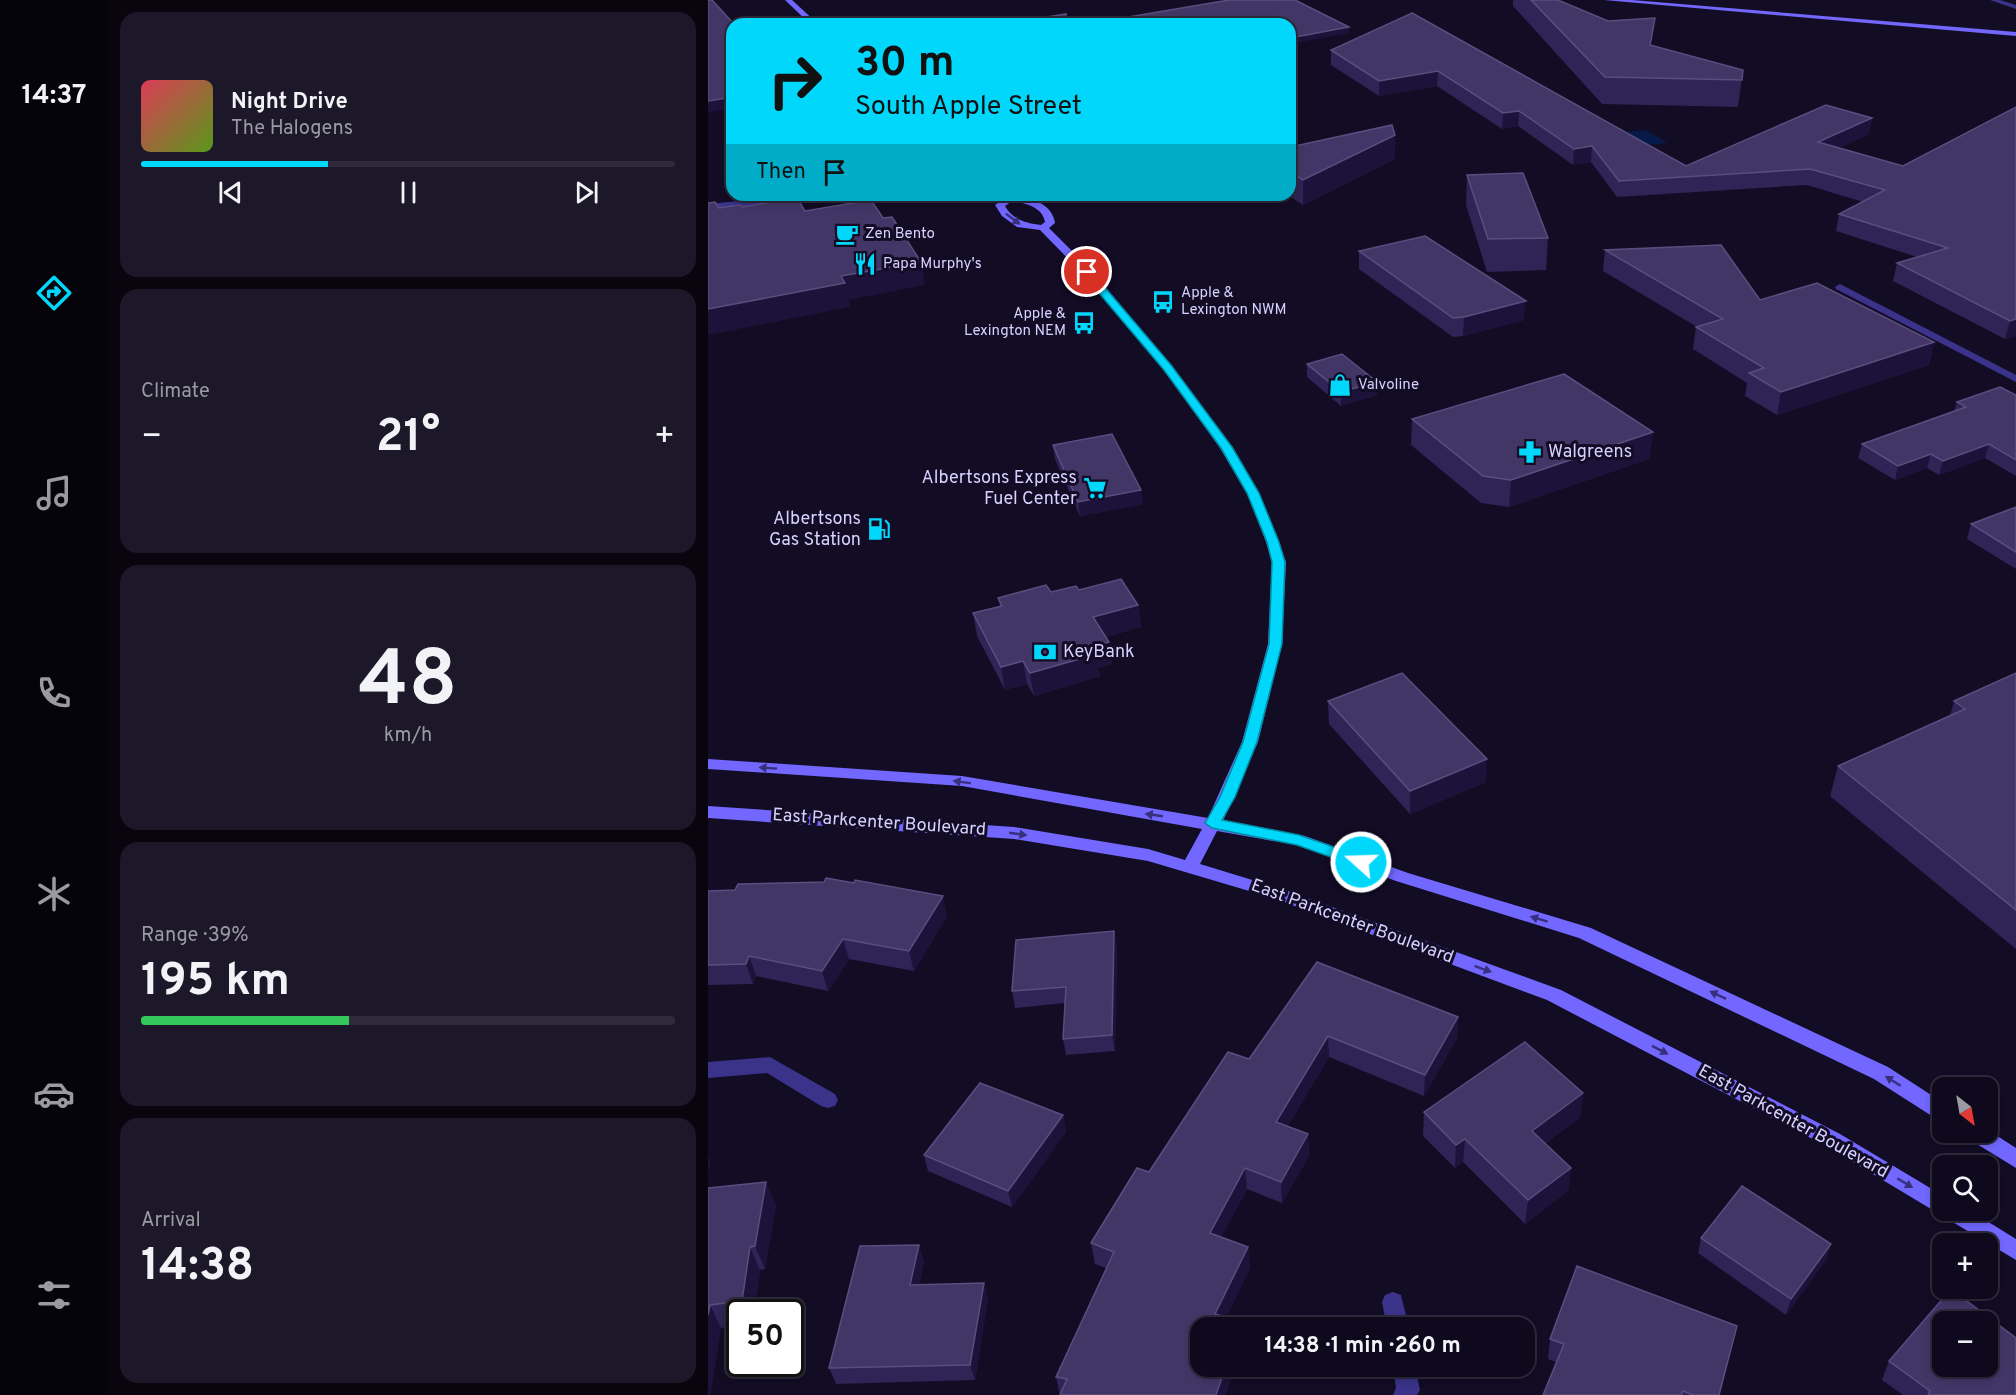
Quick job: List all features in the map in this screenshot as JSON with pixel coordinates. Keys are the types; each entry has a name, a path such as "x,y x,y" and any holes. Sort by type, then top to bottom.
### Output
{"main road":[{"path":"788,0 808,18"},
{"path":"1607,0 2016,34"},
{"path":"1004,201 1000,205 1005,214 1020,225 1043,228 1087,272 1188,394 1226,447 1253,493 1279,562 1275,644 1250,742 1227,797 1190,867"},
{"path":"1029,201 1046,213 1051,222 1043,228"},
{"path":"708,764 962,781 1299,840 1402,877 1585,933 1881,1074 1932,1106"},
{"name":"East Parkcenter Boulevard","path":"708,812 1014,833 1148,855 1282,895 1554,995 1833,1140 1932,1200"},
{"path":"1991,1143 2016,1159"},
{"path":"1968,1221 2016,1250"}],"street":[{"path":"1993,0 2015,6"},
{"path":"708,207 768,201"},
{"path":"1840,287 2016,379"},
{"path":"708,1070 770,1065 828,1100"},
{"path":"1393,1302 1396,1317"},
{"path":"1405,1395 1408,1390 1406,1377"}],"water":[{"path":"1646,130 1668,143 1648,145 1626,132"}],"building":[{"path":"708,0 712,0 728,18 726,18 726,98 708,101"},
{"path":"1229,0 1295,0 1349,27 1296,37 1296,18 1122,18"},
{"path":"1531,0 1558,0 1608,21 1655,18 1650,45 1743,70 1742,80 1605,77"},
{"path":"1412,13 1686,166 1826,105 1872,118 1818,142 1903,166 2016,107 2016,319 2010,321 1897,263 1948,248 1839,214 1885,190 1810,169 1619,181 1592,146 1574,149 1519,111 1503,113 1438,71 1379,81 1331,50"},
{"path":"1066,14 1066,18 1041,18"},
{"path":"1392,125 1395,135 1303,180 1296,176 1296,146"},
{"path":"1523,173 1548,238 1488,239 1467,175"},
{"path":"779,201 799,201 805,211 872,201 883,218 892,217 921,262 841,276 845,283 708,309 708,203 715,202 719,208 740,205 742,207"},
{"path":"1425,236 1526,301 1453,318 1359,251"},
{"path":"1721,245 1760,300 1817,283 1934,342 1781,392 1749,373 1764,368 1696,327 1723,319 1605,250"},
{"path":"1342,354 1377,382 1341,392 1307,364"},
{"path":"1564,374 1653,432 1511,480 1483,476 1412,419"},
{"path":"2000,387 2016,395 2016,460 1989,444 1943,461 1931,454 1898,466 1862,444 1966,407 1957,402"},
{"name":"Albertsons Express Fuel Center","path":"1112,434 1141,490 1078,502 1053,445"},
{"path":"2016,507 2016,552 1971,524"},
{"name":"KeyBank","path":"1121,579 1138,605 1093,617 1109,642 1092,646 1097,654 1030,673 1023,661 1001,667 973,613 1002,606 998,598 1046,585 1051,592 1076,586 1079,590"},
{"path":"1402,673 1487,759 1410,791 1328,701"},
{"path":"2016,673 2016,910 1838,766 1965,709 1954,701"},
{"path":"826,878 854,883 855,880 943,896 909,951 843,939 822,971 749,956 746,964 708,965 708,891 735,890 738,884 824,882"},
{"path":"1114,931 1112,1035 1063,1039 1066,987 1012,991 1016,940"},
{"path":"1317,962 1458,1017 1425,1075 1328,1036 1276,1122 1308,1134 1281,1182 1245,1168 1210,1233 1248,1247 1215,1314 1226,1317 1190,1317 1190,1377 1222,1377 1216,1395 1060,1395 1067,1379 1056,1377 1114,1252 1091,1243 1137,1168 1149,1172 1228,1052 1249,1059"},
{"path":"1525,1042 1583,1093 1532,1131 1571,1168 1528,1200 1465,1139 1456,1145 1424,1112"},
{"path":"980,1083 1063,1115 1008,1191 924,1155"},
{"path":"766,1182 755,1246 750,1247 742,1299 726,1299 726,1303 710,1305 708,1315 708,1188"},
{"path":"1742,1186 1831,1244 1791,1299 1701,1238"},
{"path":"919,1245 910,1285 984,1283 970,1365 829,1368 860,1246"},
{"path":"1577,1266 1737,1326 1719,1395 1693,1395 1683,1391 1681,1395 1543,1395 1564,1344 1550,1339"},
{"path":"1942,1299 1964,1299 1980,1311 1932,1311"},
{"path":"1932,1311 1932,1377 1998,1377 1998,1324 2016,1338 2016,1395 1928,1395 1930,1391 1889,1361"}],"place":[{"name":"Zen Bento","path":"847,234"},
{"name":"Papa Murphy's","path":"865,264"},
{"name":"Apple & Lexington NWM","path":"1163,302"},
{"name":"Apple & Lexington NEM","path":"1084,323"},
{"name":"Valvoline","path":"1340,385"},
{"name":"Walgreens","path":"1530,452"},
{"name":"Albertsons Express Fuel Center","path":"1095,488"},
{"name":"Albertsons Gas Station","path":"879,529"},
{"name":"KeyBank","path":"1045,652"}],"route":[{"path":"1087,272 1168,368 1226,447 1253,493 1279,562 1275,644 1250,742 1227,797 1212,823 1299,840 1361,862"}]}
